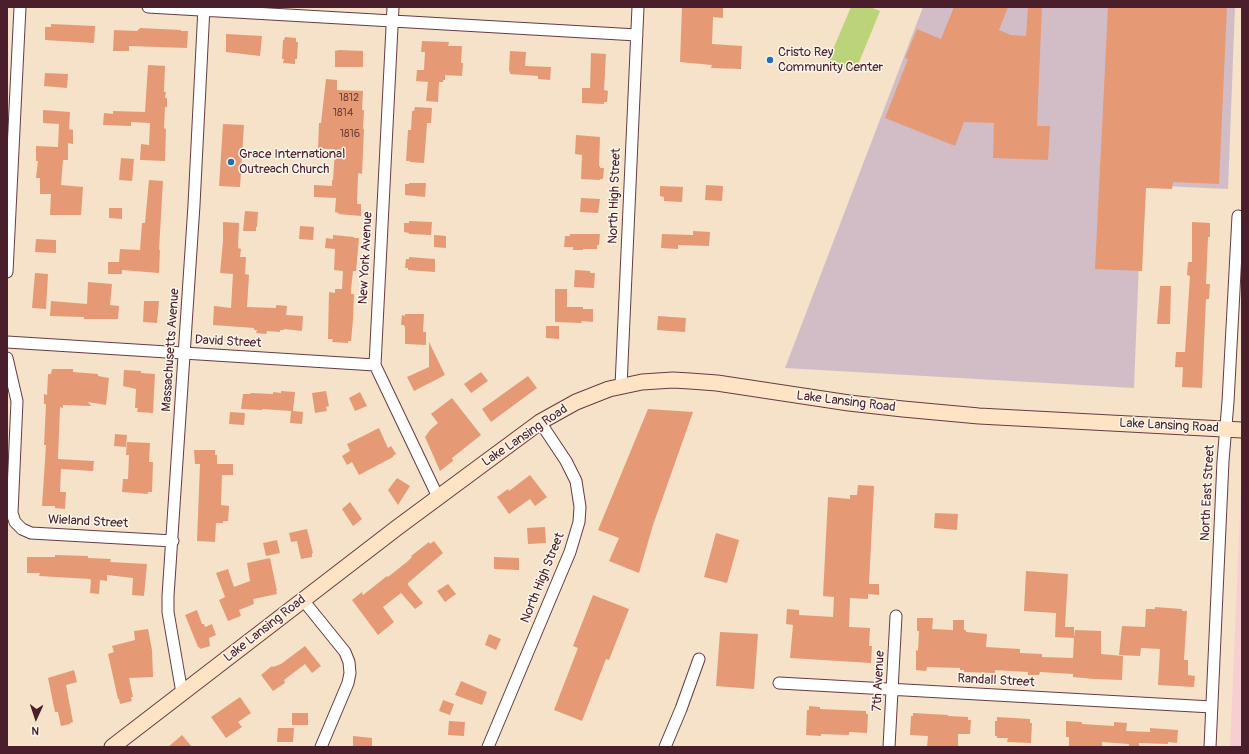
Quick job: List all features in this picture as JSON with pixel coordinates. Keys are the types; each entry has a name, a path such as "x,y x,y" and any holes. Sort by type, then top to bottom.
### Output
{"main road":[{"name":"Lake Lansing Road","path":"112,747 438,497 540,422 576,402 603,391 621,386 653,381 690,381 717,383 849,403 979,416 1242,430"}],"street":[{"path":"7,272 20,7"},
{"path":"148,7 204,9 637,35"},
{"name":"New York Avenue","path":"393,7 375,365 438,497"},
{"name":"North High Street","path":"621,386 638,7"},
{"name":"Massachusetts Avenue","path":"182,693 168,612 168,596 173,540 194,200 204,9"},
{"name":"North East Street","path":"1210,747 1222,476 1237,324 1238,216"},
{"name":"David Street","path":"7,342 375,365"},
{"name":"Wieland Street","path":"7,358 17,401 12,513 15,522 22,529 31,533 173,540"},
{"name":"North High Street","path":"488,747 570,552 579,522 580,507 576,481 566,461 540,422"},
{"path":"303,600 345,652 349,662 350,672 348,683 321,747"},
{"name":"7th Avenue","path":"889,747 896,616"},
{"path":"665,747 681,709 699,658"},
{"name":"Randall Street","path":"779,683 1212,707"}],"shaded area":[{"path":"923,7 1235,7 1228,189 1142,185 1134,388 785,368"},
{"path":"1242,466 1242,747 1230,747"}],"green space":[{"path":"851,7 870,7 880,11 855,72 828,61"}],"building":[{"path":"682,7 723,7 723,18 713,17 712,44 742,46 741,69 711,68 712,65 680,62"},
{"path":"954,7 1008,7 999,30 1011,35 1026,36 1028,7 1042,7 1037,126 1050,126 1048,160 993,158 994,123 964,122 955,146 885,118 908,59 905,58 917,29 941,39"},
{"path":"1108,7 1227,7 1219,184 1173,182 1172,189 1146,188 1142,271 1095,269"},
{"path":"51,24 95,26 94,43 45,40 45,27 51,27"},
{"path":"140,28 188,31 187,48 129,46 129,51 113,51 114,30 137,31"},
{"path":"226,34 262,36 260,56 226,52"},
{"path":"285,37 296,38 296,42 298,42 297,59 295,59 295,64 283,63 283,40"},
{"path":"422,41 449,42 448,46 462,46 462,76 445,75 445,80 443,80 443,82 439,82 438,102 426,101 428,82 416,81 417,70 424,70 425,52 421,52"},
{"path":"335,51 363,51 363,67 335,67"},
{"path":"510,51 526,52 525,66 551,67 550,80 538,79 538,76 510,74"},
{"path":"591,53 606,54 604,90 608,91 607,102 604,102 604,104 582,103 582,88 590,88"},
{"path":"148,65 165,66 164,92 166,92 165,98 167,98 167,107 165,107 164,128 166,129 165,161 140,160 141,144 149,145 150,123 131,122 131,126 103,125 104,113 113,114 113,111 145,112"},
{"path":"45,73 68,74 67,88 44,86"},
{"path":"326,79 337,80 337,90 363,91 362,110 364,110 364,129 362,174 359,173 358,175 357,204 361,204 361,216 338,214 339,213 335,212 336,198 314,197 314,185 332,186 333,180 335,150 318,148 319,123 321,123"},
{"path":"415,107 432,108 431,123 427,123 424,163 406,161 408,130 411,130 412,111 414,111"},
{"path":"43,110 70,112 69,129 73,130 73,144 68,143 68,160 63,160 61,185 83,187 81,215 50,215 51,194 40,194 40,178 36,178 38,161 36,161 36,146 58,147 59,124 43,123"},
{"name":"Grace International Outreach Church","path":"223,124 244,125 240,187 219,186"},
{"path":"576,135 600,137 599,166 600,168 604,168 603,179 581,179 582,155 575,154"},
{"path":"121,158 134,159 132,181 119,180"},
{"path":"149,180 163,181 159,273 122,270 122,274 108,274 108,262 119,262 120,249 140,250 142,223 145,223"},
{"path":"426,183 425,197 405,195 405,184"},
{"path":"706,185 723,186 722,201 705,200"},
{"path":"660,186 683,187 682,202 664,201 664,197 660,196"},
{"path":"581,198 600,199 598,213 580,212"},
{"path":"109,208 122,208 122,219 109,218"},
{"path":"245,211 258,212 256,231 243,231"},
{"path":"409,221 432,222 431,235 409,234 404,232 404,223 409,223"},
{"path":"223,222 239,223 238,248 241,249 240,257 246,257 245,274 249,275 247,307 276,308 276,305 287,306 286,315 303,316 302,331 284,329 280,330 280,332 267,331 266,334 256,333 257,330 254,330 254,328 213,325 214,306 231,308 233,274 220,273"},
{"path":"1192,222 1210,223 1206,284 1210,284 1209,299 1206,299 1202,388 1182,387 1183,367 1175,367 1176,352 1185,352 1190,276 1187,275 1188,262 1192,262"},
{"path":"300,226 314,227 313,240 299,239"},
{"path":"693,231 710,232 709,246 678,245 678,249 661,248 662,234 693,235"},
{"path":"570,234 600,234 599,245 597,245 597,249 583,250 573,250 573,247 564,247 565,236 570,236"},
{"path":"333,235 359,238 356,271 353,271 351,290 351,294 354,294 351,341 348,341 348,343 332,342 333,339 328,339 329,292 335,293 335,289 342,289 343,271 334,270 335,249 325,248 326,238 333,239"},
{"path":"434,235 446,236 446,248 434,247"},
{"path":"36,239 56,240 56,253 35,252"},
{"path":"409,257 435,259 435,272 408,270 408,268 405,268 406,259 409,259"},
{"path":"575,270 590,271 590,273 595,273 594,288 574,287"},
{"path":"35,273 48,274 46,309 32,308"},
{"path":"88,282 112,284 110,305 119,306 118,319 84,319 84,317 50,316 51,301 87,304"},
{"path":"1160,286 1171,286 1170,324 1157,324"},
{"path":"555,289 567,289 567,307 583,307 583,309 593,309 593,322 555,322"},
{"path":"144,301 159,301 157,323 143,322"},
{"path":"405,314 424,314 423,332 426,332 426,345 405,344 405,328 404,325 401,325 402,315 405,316"},
{"path":"658,316 686,318 685,332 657,330"},
{"path":"546,326 559,326 559,339 546,338"},
{"path":"429,342 445,375 414,391 407,377 429,367"},
{"path":"52,369 73,369 73,372 98,374 98,376 109,378 106,405 88,402 91,406 63,405 63,408 60,407 58,459 94,461 93,471 61,469 60,492 66,492 65,509 55,508 55,506 42,506 46,445 44,445 46,404 44,404 44,394 47,395 48,374 51,374"},
{"path":"124,370 155,374 153,413 137,412 138,408 135,408 136,389 123,386"},
{"path":"481,372 488,381 471,393 464,384"},
{"path":"528,376 537,388 491,422 482,409"},
{"path":"281,391 295,392 293,411 303,412 302,424 290,423 291,411 241,409 243,394 273,394 273,392 281,393"},
{"path":"326,391 329,406 326,407 327,411 315,413 312,393"},
{"path":"360,392 367,406 355,411 349,398"},
{"path":"452,398 481,435 452,458 453,461 440,471 425,437 438,423 431,414"},
{"path":"648,409 693,412 653,525 639,573 609,561 619,538 598,530"},
{"path":"230,412 245,413 244,425 229,424"},
{"path":"379,428 388,448 391,446 396,454 359,475 352,462 347,465 342,456 350,451 347,444"},
{"path":"115,434 127,435 126,447 114,446"},
{"path":"127,442 150,443 149,462 153,462 152,492 148,492 148,494 122,492 123,479 128,479 129,455 126,455"},
{"path":"194,450 215,450 215,455 217,455 217,464 233,464 233,475 222,475 221,505 229,506 228,521 216,523 215,542 197,541 200,464 195,464"},
{"path":"530,475 547,497 535,506 530,499 509,514 497,497 508,489 509,491"},
{"path":"397,478 410,486 398,505 388,490"},
{"path":"858,485 874,486 869,584 879,584 879,595 868,594 868,599 850,598 849,627 870,628 869,646 872,646 871,663 790,658 793,625 786,624 787,609 799,610 799,615 833,617 834,597 823,596 828,497 850,499 850,495 857,495"},
{"path":"350,502 362,519 353,526 342,509"},
{"path":"935,513 958,514 957,530 934,528"},
{"path":"545,527 546,543 528,544 527,528"},
{"path":"307,529 313,553 312,557 301,559 297,541 291,542 289,533"},
{"path":"716,533 739,540 727,583 704,577"},
{"path":"277,540 280,553 266,556 263,543"},
{"path":"434,541 443,553 408,583 423,603 415,609 401,593 383,607 394,622 378,635 352,600 362,592 363,595 408,561 412,557 411,556 429,542 430,544"},
{"path":"55,555 88,556 88,558 111,559 110,562 147,564 144,596 132,595 133,578 107,575 107,581 100,580 99,594 90,593 90,579 39,576 40,573 27,573 27,557 55,557"},
{"path":"494,557 519,558 519,570 494,569"},
{"path":"270,558 277,594 253,599 254,604 239,610 241,616 228,621 219,600 225,597 216,573 228,569 234,587 250,581 247,563"},
{"path":"1026,571 1068,574 1065,627 1074,627 1074,637 1075,630 1101,631 1101,654 1123,656 1122,680 1073,677 1073,674 1040,672 1039,675 1028,675 1028,672 995,670 995,673 964,672 964,670 960,670 960,668 927,667 926,671 916,670 916,650 918,651 919,631 917,631 917,618 933,618 932,629 953,630 953,620 964,620 964,630 966,630 966,632 987,634 986,647 1020,649 1020,653 1042,654 1042,657 1073,658 1074,638 1055,637 1056,613 1024,611"},
{"path":"448,584 456,594 445,602 437,591"},
{"path":"593,595 629,609 609,660 606,659 582,721 554,710 578,648 573,646"},
{"path":"1155,607 1182,609 1182,611 1187,611 1184,660 1188,660 1188,675 1195,676 1194,687 1158,685 1160,649 1141,648 1140,656 1119,655 1122,626 1145,627 1146,609 1155,609"},
{"path":"197,610 202,624 204,624 205,627 212,624 216,635 209,638 210,646 200,649 185,615"},
{"path":"148,629 152,650 153,677 129,678 133,697 131,697 132,701 120,704 108,654 114,652 112,646 135,640 134,631"},
{"path":"720,632 758,634 754,689 716,686"},
{"path":"489,634 501,639 496,650 485,645"},
{"path":"305,646 321,666 312,673 305,664 284,680 285,683 273,691 261,675 272,666 281,664"},
{"path":"74,670 77,682 66,685 73,722 61,726 58,712 55,712 48,678"},
{"path":"461,681 487,692 482,705 455,695"},
{"path":"240,697 251,713 238,722 242,727 226,738 211,717"},
{"path":"443,700 454,704 450,715 439,711"},
{"path":"809,706 820,707 820,709 866,711 866,714 868,714 867,733 849,732 849,735 806,735 807,710 809,710"},
{"path":"292,713 308,713 308,725 292,725"},
{"path":"913,713 968,717 968,720 971,720 970,734 958,734 958,747 927,747 928,736 910,735 911,716 913,716"},
{"path":"997,717 1030,719 1030,723 1032,723 1031,743 1007,742 1008,738 997,738 997,736 995,736 995,721 997,721"},
{"path":"449,721 465,722 464,736 448,735"},
{"path":"1066,721 1082,722 1082,724 1114,726 1114,722 1127,723 1126,731 1150,732 1150,728 1178,730 1177,743 1139,743 1139,746 1129,746 1129,744 1102,742 1102,747 1069,747 1069,737 1066,737"},
{"path":"278,728 294,728 293,742 277,742"},
{"path":"182,735 192,747 168,747"},
{"path":"353,736 372,738 372,747 353,747"}],"place":[{"name":"Cristo Rey Community Center","path":"770,60"},
{"name":"Grace International Outreach Church","path":"231,162"}]}
